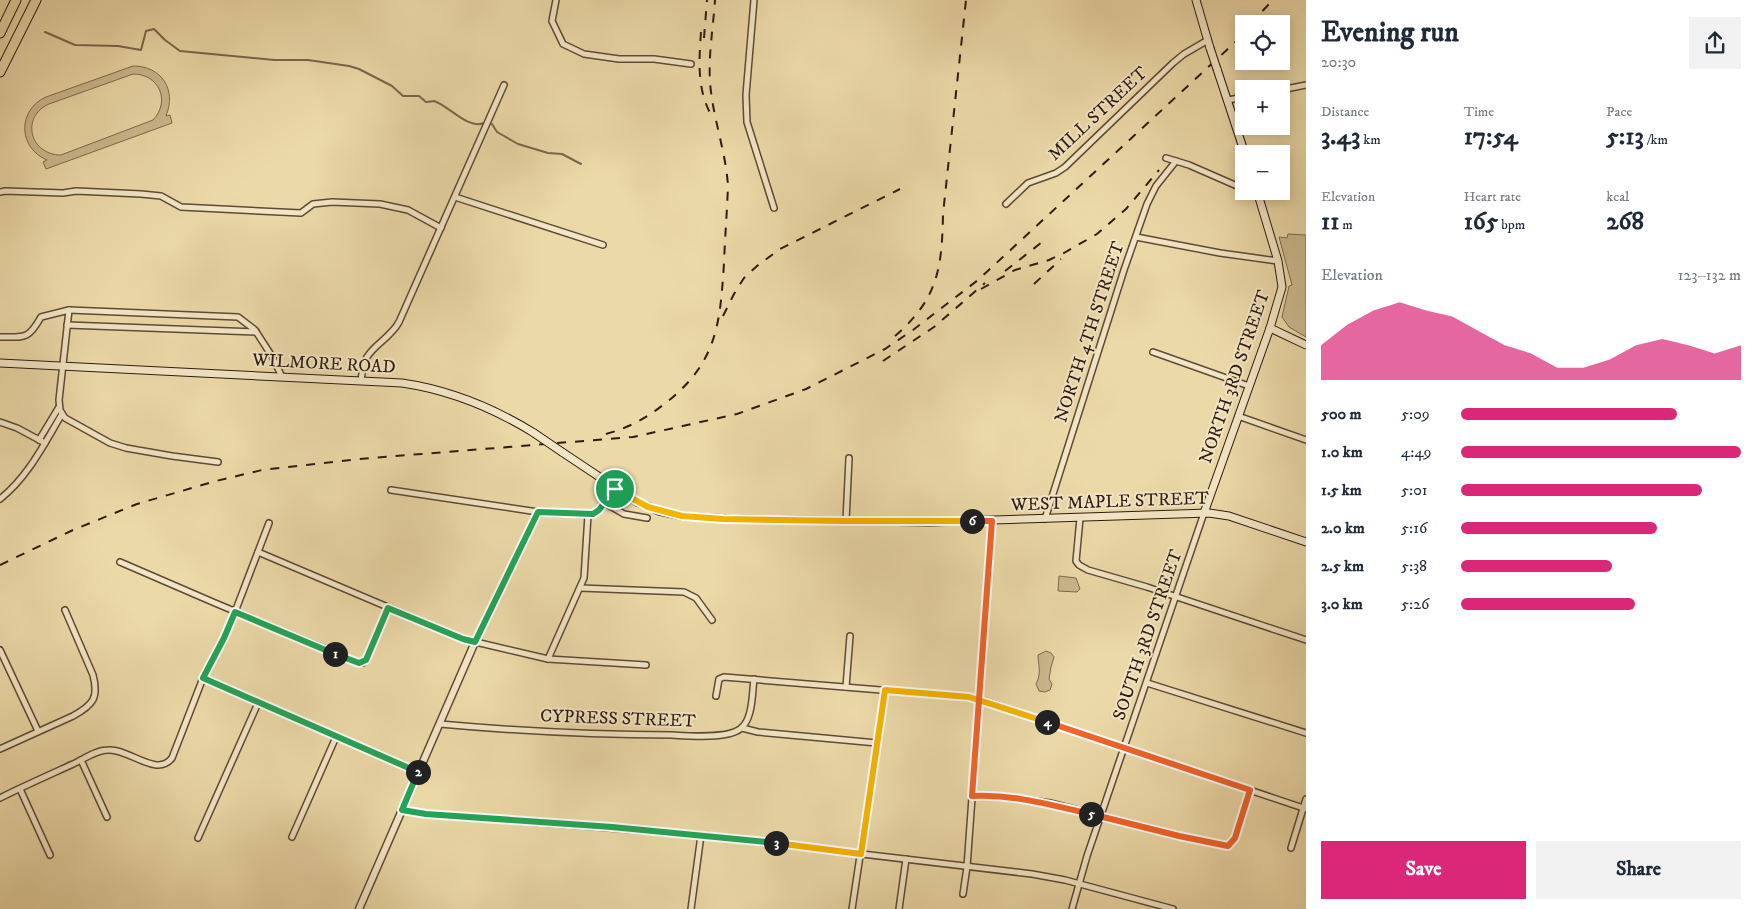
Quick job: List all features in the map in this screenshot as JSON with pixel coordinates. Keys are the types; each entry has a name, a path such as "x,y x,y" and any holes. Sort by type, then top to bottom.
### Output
{"highway":[{"path":"0,21 12,0"},
{"path":"0,33 16,0"},
{"path":"0,72 36,0"}],"main road":[{"path":"1196,0 1242,145"},
{"name":"NORTH 3RD STREET","path":"1204,513 1270,328 1282,287 1278,261 1259,200"},
{"path":"1270,328 1306,344"},
{"name":"WILMORE ROAD","path":"1,365 402,383 446,392 495,410 534,433 615,489"},
{"name":"WEST MAPLE STREET","path":"615,489 648,507 682,516 723,519 930,522 1204,513 1220,514 1306,542"}],"street":[{"path":"556,0 552,21 563,44 584,54 619,59 654,59 691,64"},
{"path":"754,0 745,109 748,129 774,208"},
{"name":"MILL STREET","path":"1006,204 1028,183 1056,173 1065,167 1184,54 1209,44"},
{"path":"361,380 368,357 392,334 399,322 504,85"},
{"path":"1290,88 1306,85"},
{"path":"1228,100 1235,99"},
{"path":"1166,158 1235,185"},
{"name":"NORTH 4TH STREET","path":"1045,519 1136,236 1156,186 1176,161"},
{"path":"0,192 63,193 76,191 141,194 161,196 181,207 301,214 313,204 332,202 380,204 408,210 441,228"},
{"path":"455,197 603,245"},
{"path":"1136,236 1278,261"},
{"path":"69,310 62,367 60,406 62,414 68,421 110,443 126,448 218,462"},
{"path":"0,337 22,337 30,334 41,317 69,310 238,316 256,332 273,358 282,378"},
{"path":"67,325 256,332"},
{"path":"1153,352 1249,386"},
{"path":"0,499 24,477 60,406"},
{"path":"42,442 62,414"},
{"path":"1238,416 1306,440"},
{"path":"0,422 17,428 42,442"},
{"path":"846,521 849,458"},
{"path":"391,490 538,512 588,515 596,513 615,489"},
{"path":"605,502 624,514 647,518"},
{"path":"359,909 475,642 538,512"},
{"name":"SOUTH 3RD STREET","path":"1072,909 1101,816 1204,513"},
{"path":"548,659 580,588 586,567 588,515"},
{"path":"1080,518 1076,561 1088,570 1305,640 1306,633"},
{"path":"963,894 967,867 992,521"},
{"path":"0,798 101,751 113,750 154,765 169,762 203,678 235,612 269,523"},
{"path":"258,552 463,639 548,659 646,665"},
{"path":"120,562 359,663 363,663 368,656 388,608"},
{"path":"580,588 684,592 696,598 712,620"},
{"path":"0,749 83,710 91,704 96,685 64,610"},
{"path":"846,688 850,636"},
{"path":"0,650 38,731"},
{"path":"716,696 718,679 722,677 979,699 1305,809"},
{"path":"203,678 418,772"},
{"path":"754,679 748,718 742,728 758,732 877,743"},
{"path":"1147,683 1306,733"},
{"path":"852,909 885,690"},
{"path":"198,838 258,703"},
{"name":"CYPRESS STREET","path":"440,724 641,735 715,735 732,733 742,728"},
{"path":"292,837 336,737"},
{"path":"81,760 107,816"},
{"path":"20,789 50,854"},
{"path":"972,796 1022,798 1050,803 1179,836 1228,846 1235,838 1250,790"},
{"path":"1291,848 1305,809 1306,800"},
{"path":"402,810 701,835 1040,875 1173,909"},
{"path":"690,909 701,835"},
{"path":"899,909 906,859"}],"shaded area":[{"path":"133,66 143,67 159,75 168,88 169,106 166,116 170,115 172,123 46,169 43,162 47,160 37,154 31,147 26,138 25,129 26,119 30,111 46,97","holes":["133,74 142,75 150,79 160,90 161,105 153,120 61,155 42,149 36,142 32,134 34,117 49,104"]},
{"path":"1288,234 1306,235 1306,337 1289,327 1282,317 1289,286 1292,285 1279,237 1287,238"},
{"path":"1059,576 1076,578 1080,589 1077,592 1058,591"},
{"path":"1046,651 1054,657 1049,679 1052,684 1050,690 1045,692 1039,691 1036,684 1039,673 1038,655"}],"waterway":[{"path":"45,32 75,45 118,46 141,50 146,31 154,29 180,51 274,60 308,60 349,66 392,86 403,96 419,96 426,102 434,101 440,103 471,123 484,123"},
{"path":"492,124 497,132 518,144 548,153 562,154 581,164"}],"railway":[{"path":"704,38 707,0"},
{"path":"606,434 643,419 681,390 695,374 705,358 717,324 722,285 728,186 710,80 715,0"},
{"path":"895,336 921,309 929,295 939,267 966,0"},
{"path":"1259,15 1273,0"},
{"path":"701,32 701,84 710,113"},
{"path":"0,565 73,530 137,504 262,470 359,459 633,437 737,414 806,389 885,349 978,280 1235,42"},
{"path":"981,289 1015,270 1049,260 1064,253 1097,234 1126,209 1159,170"},
{"path":"723,316 744,278 780,249 900,189"},
{"path":"1005,271 1046,239"},
{"path":"1034,284 1061,259"},
{"path":"883,361 934,327 985,283"}],"route":[{"path":"615,489 599,510 593,514 538,512 475,642 463,639 388,608 366,660 363,663 359,663 235,612 203,678 418,772 402,810 408,812 701,835 861,854 885,690 969,697 979,699 1250,790 1232,844 1223,846 1050,803 1022,798 972,796 979,699 984,633 990,544 992,521 723,519 682,516 648,507 615,489"}]}
